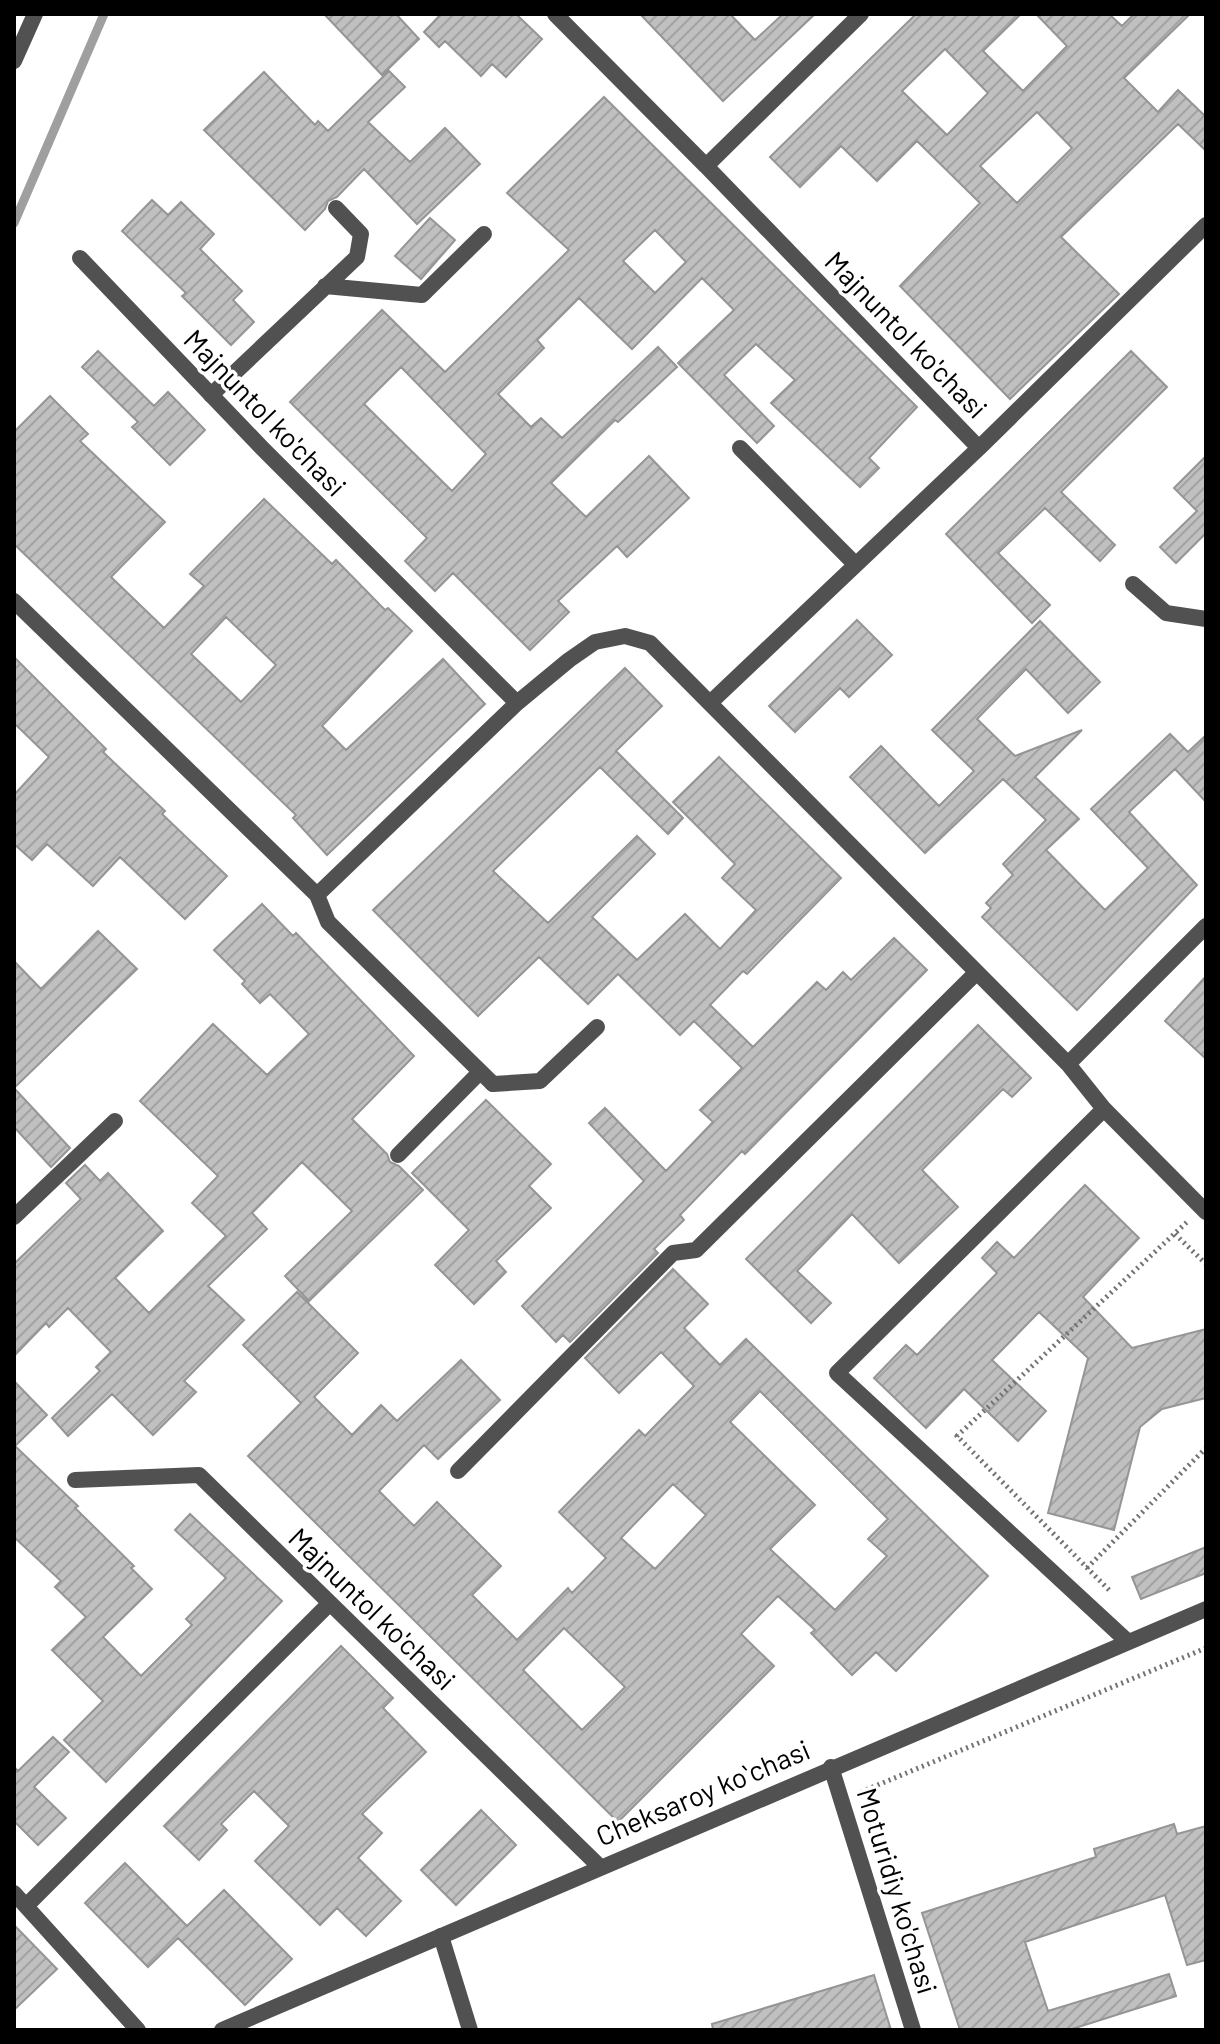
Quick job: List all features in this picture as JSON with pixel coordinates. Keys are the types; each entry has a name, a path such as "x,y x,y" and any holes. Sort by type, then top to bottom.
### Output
{"street":[{"path":"14,61 35,14"},
{"name":"Majnuntol ko'chasi","path":"555,14 979,448 711,702"},
{"path":"706,166 861,14"},
{"path":"211,395 357,257 361,234 336,208"},
{"path":"979,448 1206,225"},
{"path":"325,286 422,295 484,234"},
{"name":"Majnuntol ko'chasi","path":"80,258 211,395 517,703"},
{"path":"740,448 855,564"},
{"path":"1133,584 1166,613 1206,619"},
{"path":"14,601 317,895 328,922 493,1084 540,1081 597,1027"},
{"path":"317,895 517,703 595,642 625,636 650,643 1068,1064 1104,1109 1204,1210"},
{"path":"1068,1064 1206,926"},
{"path":"458,1471 673,1253 696,1250 976,973"},
{"path":"398,1155 480,1072"},
{"path":"1104,1109 837,1373 1127,1641"},
{"path":"14,1217 115,1121"},
{"name":"Majnuntol ko'chasi","path":"75,1480 199,1475 599,1866"},
{"path":"26,1906 329,1604"},
{"name":"Cheksaroy koʻchasi","path":"222,2030 599,1866 1206,1609"},
{"name":"Moturidiy ko'chasi","path":"831,1767 913,2030"},
{"path":"14,1893 138,2030"},
{"path":"441,1936 470,2030"}],"path":[{"path":"1120,1601 957,1436 1204,1210"},
{"path":"1175,1234 1206,1264"},
{"path":"1087,1568 1206,1448"},
{"path":"841,1801 1206,1648"}],"building":[{"path":"324,14 396,14 419,39 382,75"},
{"path":"441,14 516,14 542,39 506,77 492,64 481,76 445,41 439,47 424,32"},
{"path":"640,14 730,14 755,40 783,14 815,14 723,101"},
{"path":"916,14 1021,14 983,51 1023,91 1067,46 1036,14 1109,14 1122,26 1134,14 1190,14 1124,78 1158,112 1178,90 1206,117 1206,151 1178,124 1061,237 1119,294 1010,399 900,286 980,203 917,141 877,181 841,146 800,187 770,157","holes":["945,49 988,93 947,135 902,91","1037,112 1072,148 1017,203 980,166"]},
{"path":"389,71 405,87 368,122 410,162 445,128 480,164 417,224 364,169 337,197 328,201 325,209 305,230 204,130 264,72 315,125 318,121 328,131"},
{"path":"604,97 917,407 869,458 879,468 860,487 771,403 795,380 756,344 724,375 774,426 757,443 678,363 734,310 702,278 632,349 579,298 537,340 544,348 498,394 531,427 541,418 562,438 658,347 677,367 618,422 615,420 551,483 586,517 649,456 689,498 627,557 617,546 558,601 569,612 530,650 453,573 435,591 405,561 427,538 290,402 382,310 445,372 569,250 507,193","holes":["655,230 686,262 655,293 623,261","401,367 486,454 452,491 364,404"]},
{"path":"152,200 168,215 181,202 214,234 200,249 242,291 233,300 254,322 231,345 182,296 186,293 122,231"},
{"path":"430,218 455,240 421,279 395,256"},
{"path":"98,351 154,406 168,392 205,430 170,465 132,427 138,422 82,367"},
{"path":"1131,351 1167,387 1061,492 1115,545 1100,561 1045,508 998,553 1050,605 1032,623 946,534"},
{"path":"50,396 88,434 80,441 165,522 111,577 164,628 204,586 190,574 264,499 332,564 336,560 385,610 388,608 412,631 322,726 346,750 443,659 485,704 327,855 293,818 296,815 14,544 14,432","holes":["226,617 276,665 241,702 191,654"]},
{"path":"1206,456 1206,533 1176,563 1160,547 1197,511 1174,488"},
{"path":"857,620 892,655 849,697 840,688 795,732 769,706"},
{"path":"1040,621 1100,682 1068,713 1026,669 977,719 1015,756 1082,730 1035,777 1079,819 1046,850 1105,910 1148,868 1091,809 1170,734 1188,752 1206,735 1206,802 1175,769 1129,812 1197,885 1077,1010 982,917 991,908 986,903 1013,875 1003,864 1046,820 1003,779 925,853 850,777 881,746 939,806 974,771 932,730"},
{"path":"14,657 106,749 103,752 165,811 162,814 227,876 185,919 120,857 93,886 47,844 32,860 14,844 14,795 49,757 14,723"},
{"path":"625,668 662,706 616,751 683,818 668,834 600,767 493,871 548,923 637,836 655,854 592,917 637,960 685,914 720,949 756,910 722,878 735,864 673,802 719,757 841,878 747,974 743,971 710,1005 753,1047 817,982 826,990 843,972 851,980 894,938 927,970 745,1154 742,1151 680,1215 684,1220 654,1249 658,1253 570,1342 563,1335 556,1342 522,1306 644,1181 589,1123 605,1108 666,1171 713,1122 700,1110 742,1068 694,1021 680,1035 618,974 588,1004 539,957 478,1016 373,910"},
{"path":"262,904 293,936 296,933 414,1056 352,1119 387,1154 390,1162 399,1166 423,1190 309,1301 285,1276 352,1211 302,1162 252,1213 267,1229 208,1286 244,1320 184,1381 196,1392 153,1435 112,1394 68,1436 52,1418 100,1371 96,1367 111,1352 68,1308 49,1327 46,1323 14,1356 14,1264 81,1199 66,1183 85,1165 100,1181 108,1173 163,1231 115,1278 149,1313 226,1236 192,1203 218,1176 140,1101 213,1024 267,1075 309,1034 270,994 260,1003 242,984 245,981 214,950"},
{"path":"98,931 137,969 14,1088 14,961 41,989"},
{"path":"1206,976 1206,1059 1165,1021"},
{"path":"978,1025 1031,1078 1012,1097 1003,1089 922,1170 958,1207 899,1263 852,1214 797,1271 831,1303 811,1323 746,1259"},
{"path":"14,1088 70,1148 51,1167 14,1127"},
{"path":"486,1100 551,1164 529,1186 551,1208 496,1261 506,1272 474,1304 435,1265 469,1230 412,1173"},
{"path":"1085,1185 1139,1238 1083,1297 1132,1348 1206,1329 1206,1398 1162,1409 1140,1427 1114,1530 1048,1513 1088,1358 1039,1312 992,1360 1046,1411 1018,1441 964,1389 926,1428 874,1378 906,1345 917,1355 997,1273 982,1258 997,1242 1014,1258"},
{"path":"673,1269 708,1304 684,1328 720,1365 746,1339 988,1576 896,1671 876,1652 852,1675 811,1633 815,1630 778,1596 741,1634 774,1666 618,1822 248,1456 301,1403 243,1345 297,1292 358,1353 314,1397 352,1435 381,1405 397,1421 461,1360 500,1400 438,1459 424,1445 379,1491 414,1526 437,1502 501,1566 472,1595 517,1640 568,1588 572,1593 606,1558 559,1512 639,1430 645,1436 694,1386 661,1352 619,1393 585,1358","holes":["760,1391 888,1519 868,1539 887,1556 835,1610 770,1549 815,1505 730,1422","673,1484 706,1515 655,1569 621,1538","564,1628 625,1687 582,1730 523,1670"]},
{"path":"14,1381 47,1415 15,1446 78,1506 75,1508 134,1566 131,1568 152,1589 103,1637 141,1676 192,1625 186,1619 226,1578 175,1530 190,1514 282,1601 106,1782 64,1740 103,1701 52,1650 86,1617 55,1587 61,1581 14,1537"},
{"path":"1206,1547 1206,1573 1141,1599 1132,1577"},
{"path":"341,1646 393,1698 383,1708 426,1752 362,1814 382,1833 358,1858 401,1901 366,1936 337,1908 320,1925 255,1861 289,1826 254,1791 221,1824 227,1830 199,1860 164,1826"},
{"path":"53,1737 69,1752 34,1787 66,1818 38,1845 14,1821 14,1767 18,1771"},
{"path":"481,1810 516,1845 456,1905 421,1870"},
{"path":"1174,1824 1177,1834 1206,1826 1206,1960 1187,1965 1165,1895 1025,1942 1048,2011 1169,1974 1176,1996 1069,2030 960,2030 922,1913 1096,1857 1094,1849"},
{"path":"125,1863 187,1926 224,1890 292,1959 245,2005 178,1938 148,1967 85,1903"},
{"path":"14,1925 57,1969 14,2010"},
{"path":"874,1975 891,2030 713,2030 712,2024"}],"waterway":[{"path":"14,223 104,14"}]}
